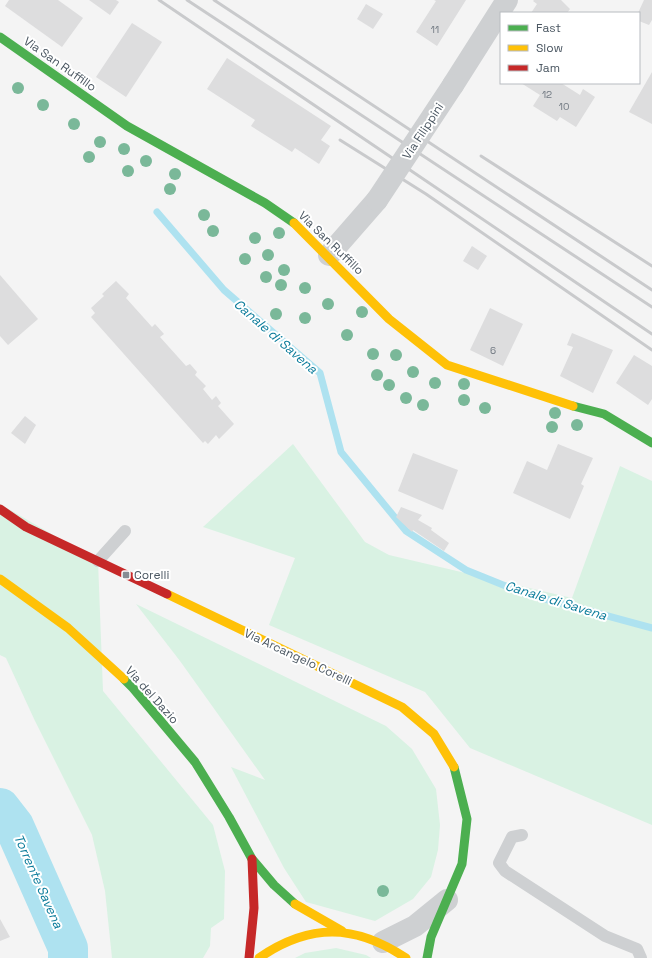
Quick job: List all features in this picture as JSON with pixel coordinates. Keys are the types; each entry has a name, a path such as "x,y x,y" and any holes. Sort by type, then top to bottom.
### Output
{"street":[{"name":"Via Filippini","path":"329,255 377,200 507,0"},
{"name":"Via San Ruffillo","path":"0,37 127,126 265,203 299,226 329,255 389,319 447,365 585,410 604,414 652,443"},
{"name":"Via Arcangelo Corelli","path":"0,509 26,527 402,707 434,734 455,768 467,819 462,864 432,937 427,958"},
{"name":"Via del Dazio","path":"0,579 68,628 133,688 195,762 229,816 252,859 274,885 296,905 342,931"},
{"name":"Via del Dazio","path":"249,958 254,929 255,908 252,859"},
{"name":"Via Arcangelo Corelli","path":"383,942 415,926 447,900"},
{"path":"259,958 274,946 307,933 342,931 363,934 383,942 406,958"}],"lane":[{"path":"98,561 125,531"},
{"path":"522,835 512,837 499,864 505,871 605,936 637,949 641,958"}],"green space":[{"path":"293,444 365,542 389,555 572,598 620,466 652,481 652,825 470,748 425,692 269,625 295,558 203,527"},
{"path":"0,504 98,561 103,691 213,825 225,871 224,919 211,928 210,946 203,958 112,958 105,891 92,835 35,721 6,658 0,655"},
{"path":"136,604 386,726 412,749 436,789 440,825 438,850 431,877 413,899 375,921 306,902 284,868 231,767 265,780 180,661"},
{"path":"336,948 366,955 371,958 295,958 305,953"}],"building":[{"path":"9,0 58,0 83,18 62,47 5,6"},
{"path":"89,0 116,0 119,2 110,15"},
{"path":"434,0 466,0 437,46 416,32 436,1"},
{"path":"561,0 570,9 568,12 532,12 537,4 533,1"},
{"path":"644,0 652,0 652,20 649,25 640,21 640,12 638,12"},
{"path":"366,4 383,14 373,29 357,19"},
{"path":"132,23 162,42 126,97 96,77"},
{"path":"227,58 331,126 321,140 330,146 319,164 295,148 292,152 251,126 255,120 207,89"},
{"path":"652,72 652,124 629,112"},
{"path":"523,84 563,84 580,95 583,89 595,97 576,127 560,117 557,121 533,106 540,95"},
{"path":"472,246 487,256 478,270 463,261"},
{"path":"0,275 38,319 8,345 0,336"},
{"path":"116,281 129,294 126,298 152,327 155,324 164,334 160,337 186,366 190,364 197,372 195,375 206,386 203,389 212,400 216,396 221,403 218,406 234,424 219,439 216,435 208,444 205,441 203,443 91,317 95,313 91,308 104,296 102,294"},
{"path":"490,308 523,324 503,366 470,350"},
{"path":"572,333 613,350 593,393 560,376 573,347 567,345"},
{"path":"634,355 652,366 652,399 648,405 616,383"},
{"path":"25,416 36,425 25,444 11,433"},
{"path":"558,444 593,458 581,484 584,486 570,519 513,493 527,461 547,470"},
{"path":"413,453 458,470 443,510 398,491"},
{"path":"401,507 422,515 418,520 432,528 431,530 449,543 444,551 413,530 412,532 396,517"},
{"path":"0,919 10,937 0,941"}],"waterway":[{"name":"Canale di Savena","path":"157,212 224,290 320,373 341,452 406,531 466,570 523,593 652,628"},
{"name":"Torrente Savena","path":"0,808 14,826 68,948 68,958"}],"railway":[{"path":"159,0 652,334"},
{"path":"187,0 652,307"},
{"path":"214,0 652,290"},
{"path":"340,140 426,194 652,350"},
{"path":"481,156 652,266"}],"traffic: fast":[{"path":"0,37 127,126 265,203 294,223"},
{"path":"573,406 604,414 652,443"},
{"path":"124,679 195,762 229,817 252,859 274,885 295,904"},
{"path":"427,958 431,937 462,864 467,819 454,767"}],"traffic: slow":[{"path":"294,223 389,319 447,365 573,406"},
{"path":"0,579 68,628 124,679"},
{"path":"167,594 402,707 434,734 454,767"},
{"path":"295,904 342,931"},
{"path":"259,958 296,938 332,932 351,934 369,939 406,958"}],"traffic: jam":[{"path":"0,509 26,527 167,594"},
{"path":"249,958 254,908 252,859"}],"place":[{"name":"Corelli","path":"126,575"}]}
